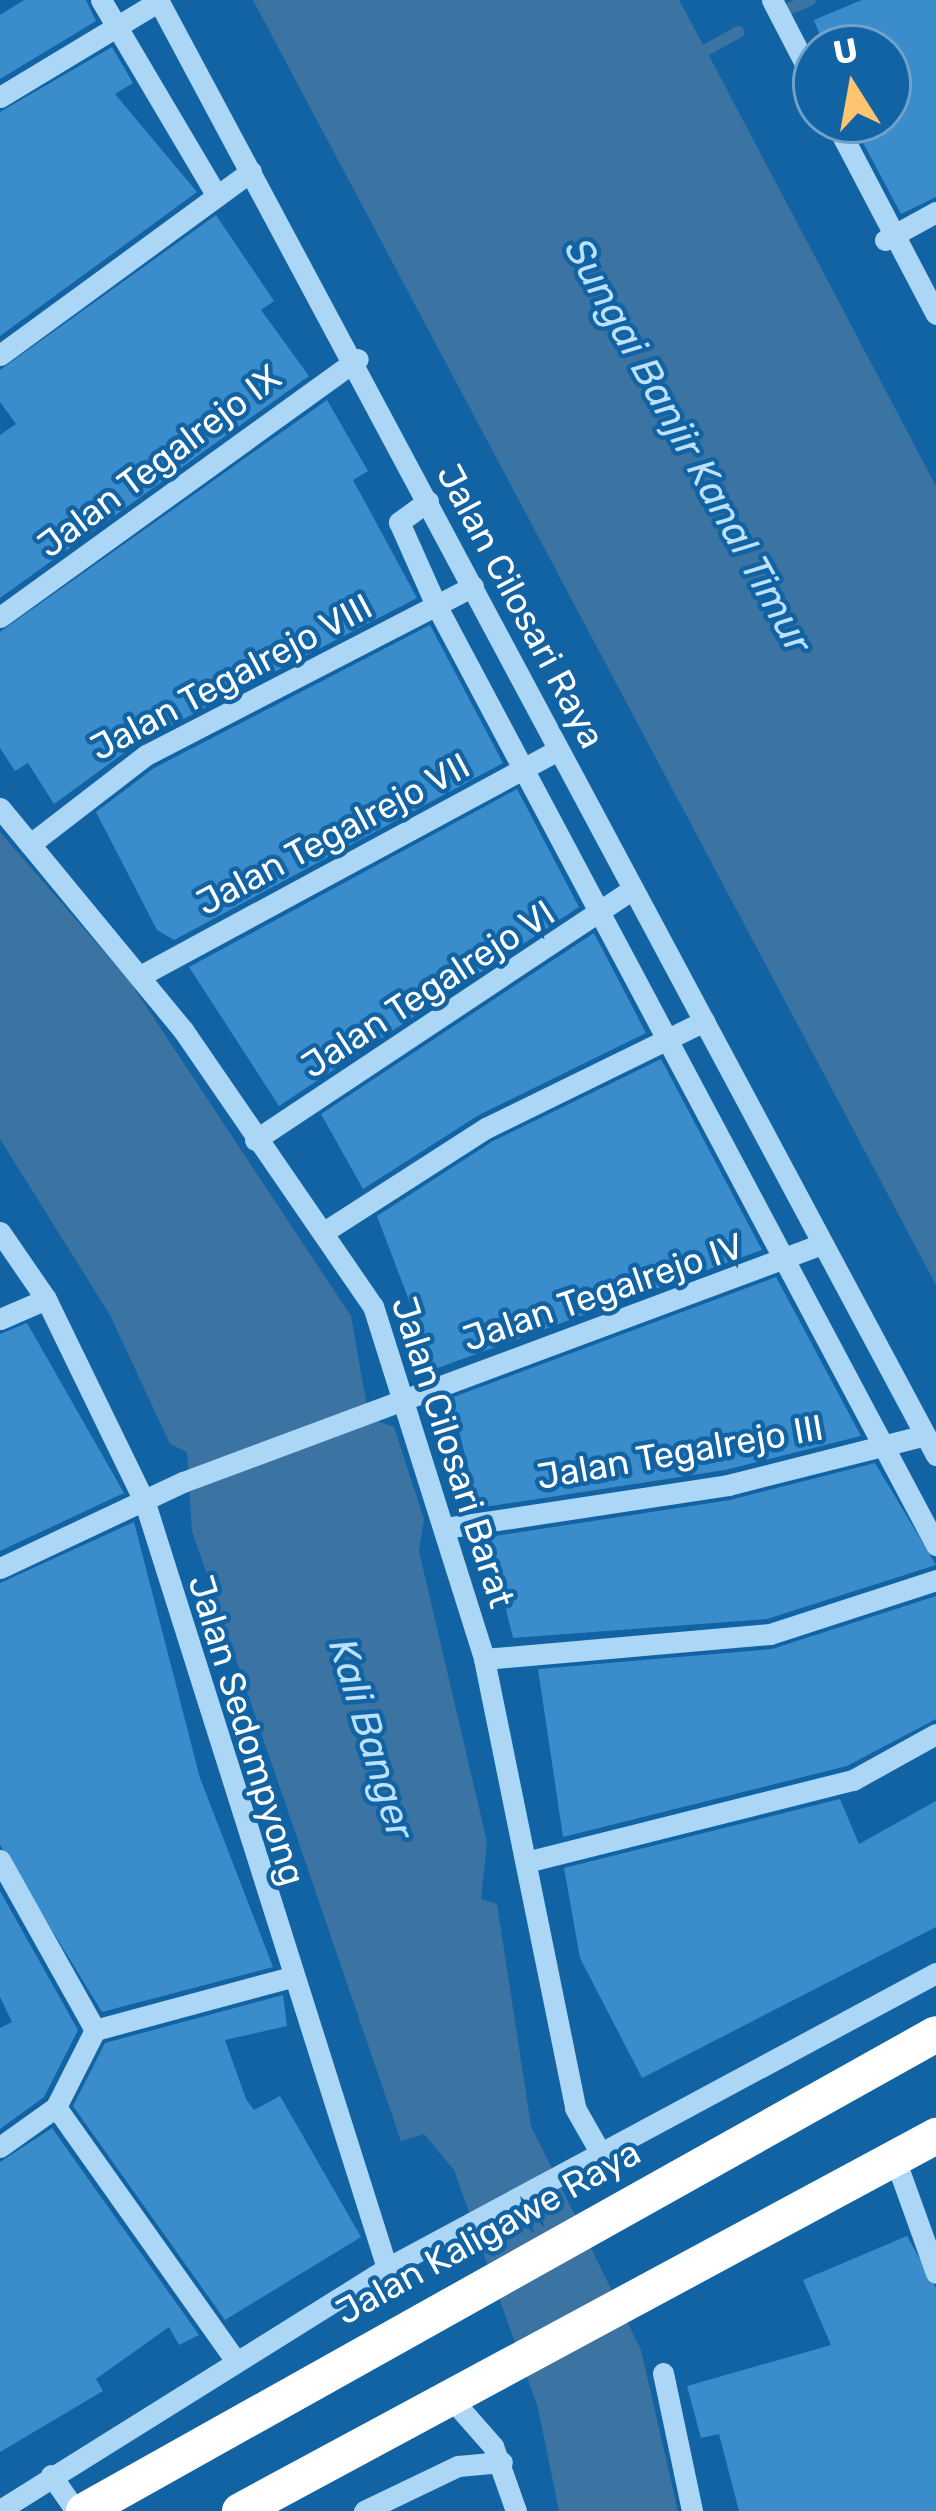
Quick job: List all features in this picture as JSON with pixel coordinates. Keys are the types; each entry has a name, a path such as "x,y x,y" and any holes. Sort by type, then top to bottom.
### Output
{"highway":[{"name":"Jalan Kaligawe Raya","path":"80,2511 432,2308 936,2034"},
{"path":"240,2511 936,2136"}],"street":[{"path":"101,0 217,196"},
{"path":"0,97 159,0"},
{"name":"Jalan Cilosari Raya","path":"159,0 358,359 558,750 930,1445"},
{"path":"772,0 792,39"},
{"path":"847,144 936,314"},
{"path":"0,355 251,171"},
{"path":"891,229 884,242 936,212"},
{"name":"Jalan Tegalrejo IX","path":"0,617 358,359"},
{"path":"428,501 399,521 436,605 521,770 791,1259 936,1545"},
{"name":"Jalan Tegalrejo VIII","path":"33,842 146,755 473,586"},
{"name":"Jalan Tegalrejo VII","path":"140,976 558,750"},
{"name":"Jalan Cilosari Barat","path":"0,808 140,976 255,1140 327,1230 373,1306 484,1658 530,1861 575,2108 600,2152"},
{"name":"Jalan Tegalrejo VI","path":"255,1140 633,889"},
{"path":"327,1230 486,1127 704,1021"},
{"name":"Jalan Sedompyong","path":"0,1232 46,1299 146,1503 387,2268"},
{"name":"Jalan Tegalrejo IV","path":"0,1568 183,1482 822,1244"},
{"path":"0,1319 46,1299"},
{"name":"Jalan Tegalrejo III","path":"445,1528 888,1448 930,1445"},
{"path":"484,1658 770,1634 936,1580"},
{"path":"530,1861 854,1780 936,1734"},
{"path":"0,1860 94,2030"},
{"path":"0,2510 233,2357 387,2268 936,1973"},
{"path":"0,2147 56,2108 94,2030 292,1977"},
{"path":"56,2108 233,2357"},
{"path":"896,2159 936,2273"},
{"path":"663,2374 692,2511"},
{"path":"462,2390 502,2462 516,2511"},
{"path":"364,2511 458,2466 502,2462"},
{"path":"51,2475 80,2511"}],"water":[{"name":"Sungai Banjir Kanal Timur","path":"253,0 679,0 706,50 936,486 936,1285"},
{"name":"Kali Banger","path":"0,832 130,982 351,1316 369,1418 394,1427 424,1519 419,1551 487,1842 481,1899 497,1904 531,2126 641,2350 678,2511 559,2511 538,2408 454,2170 424,2134 401,2141 192,1531 187,1452 170,1444 110,1315 0,1139"}],"building":[{"path":"24,0 86,0 96,21 0,79 0,15"},
{"path":"862,0 936,0 936,197 901,214 864,144 912,144 912,24 816,24 814,20"},
{"path":"112,47 133,83 115,94 197,192 0,336 0,112"},
{"path":"216,215 274,301 261,310 309,376 0,598 0,435 16,424 0,402 0,370"},
{"path":"327,400 368,471 353,480 417,598 139,742 54,804 28,763 15,771 0,748 0,632"},
{"path":"430,625 503,763 174,940 157,930 96,812 154,768"},
{"path":"517,789 579,907 279,1106 189,967"},
{"path":"594,933 646,1033 479,1115 363,1189 321,1114"},
{"path":"661,1059 762,1250 435,1369 377,1216 493,1141"},
{"path":"776,1277 861,1436 725,1470 478,1508 451,1398"},
{"path":"27,1323 124,1493 0,1551 0,1334"},
{"path":"875,1463 936,1565 767,1619 513,1638 488,1537 730,1500"},
{"path":"134,1522 200,1778 273,1967 102,2012 0,1845 0,1583"},
{"path":"936,1596 936,1719 847,1766 563,1837 538,1669 772,1649"},
{"path":"840,1799 859,1844 936,1801 936,1927 642,2078 580,1958 564,1868"},
{"path":"0,1891 78,2030 44,2097 0,2129 0,2028 12,2022 0,1997"},
{"path":"283,1995 287,2026 225,2040 246,2099 254,2110 280,2096 361,2237 225,2320 73,2106 105,2043"},
{"path":"52,2128 199,2335 179,2345 169,2327 96,2379 103,2391 0,2452 0,2162"},
{"path":"907,2236 936,2288 936,2511 739,2511 719,2434 701,2438 687,2386 831,2345 803,2280"}],"waterway":[{"path":"778,14 810,0"},
{"path":"706,50 738,32"}]}
